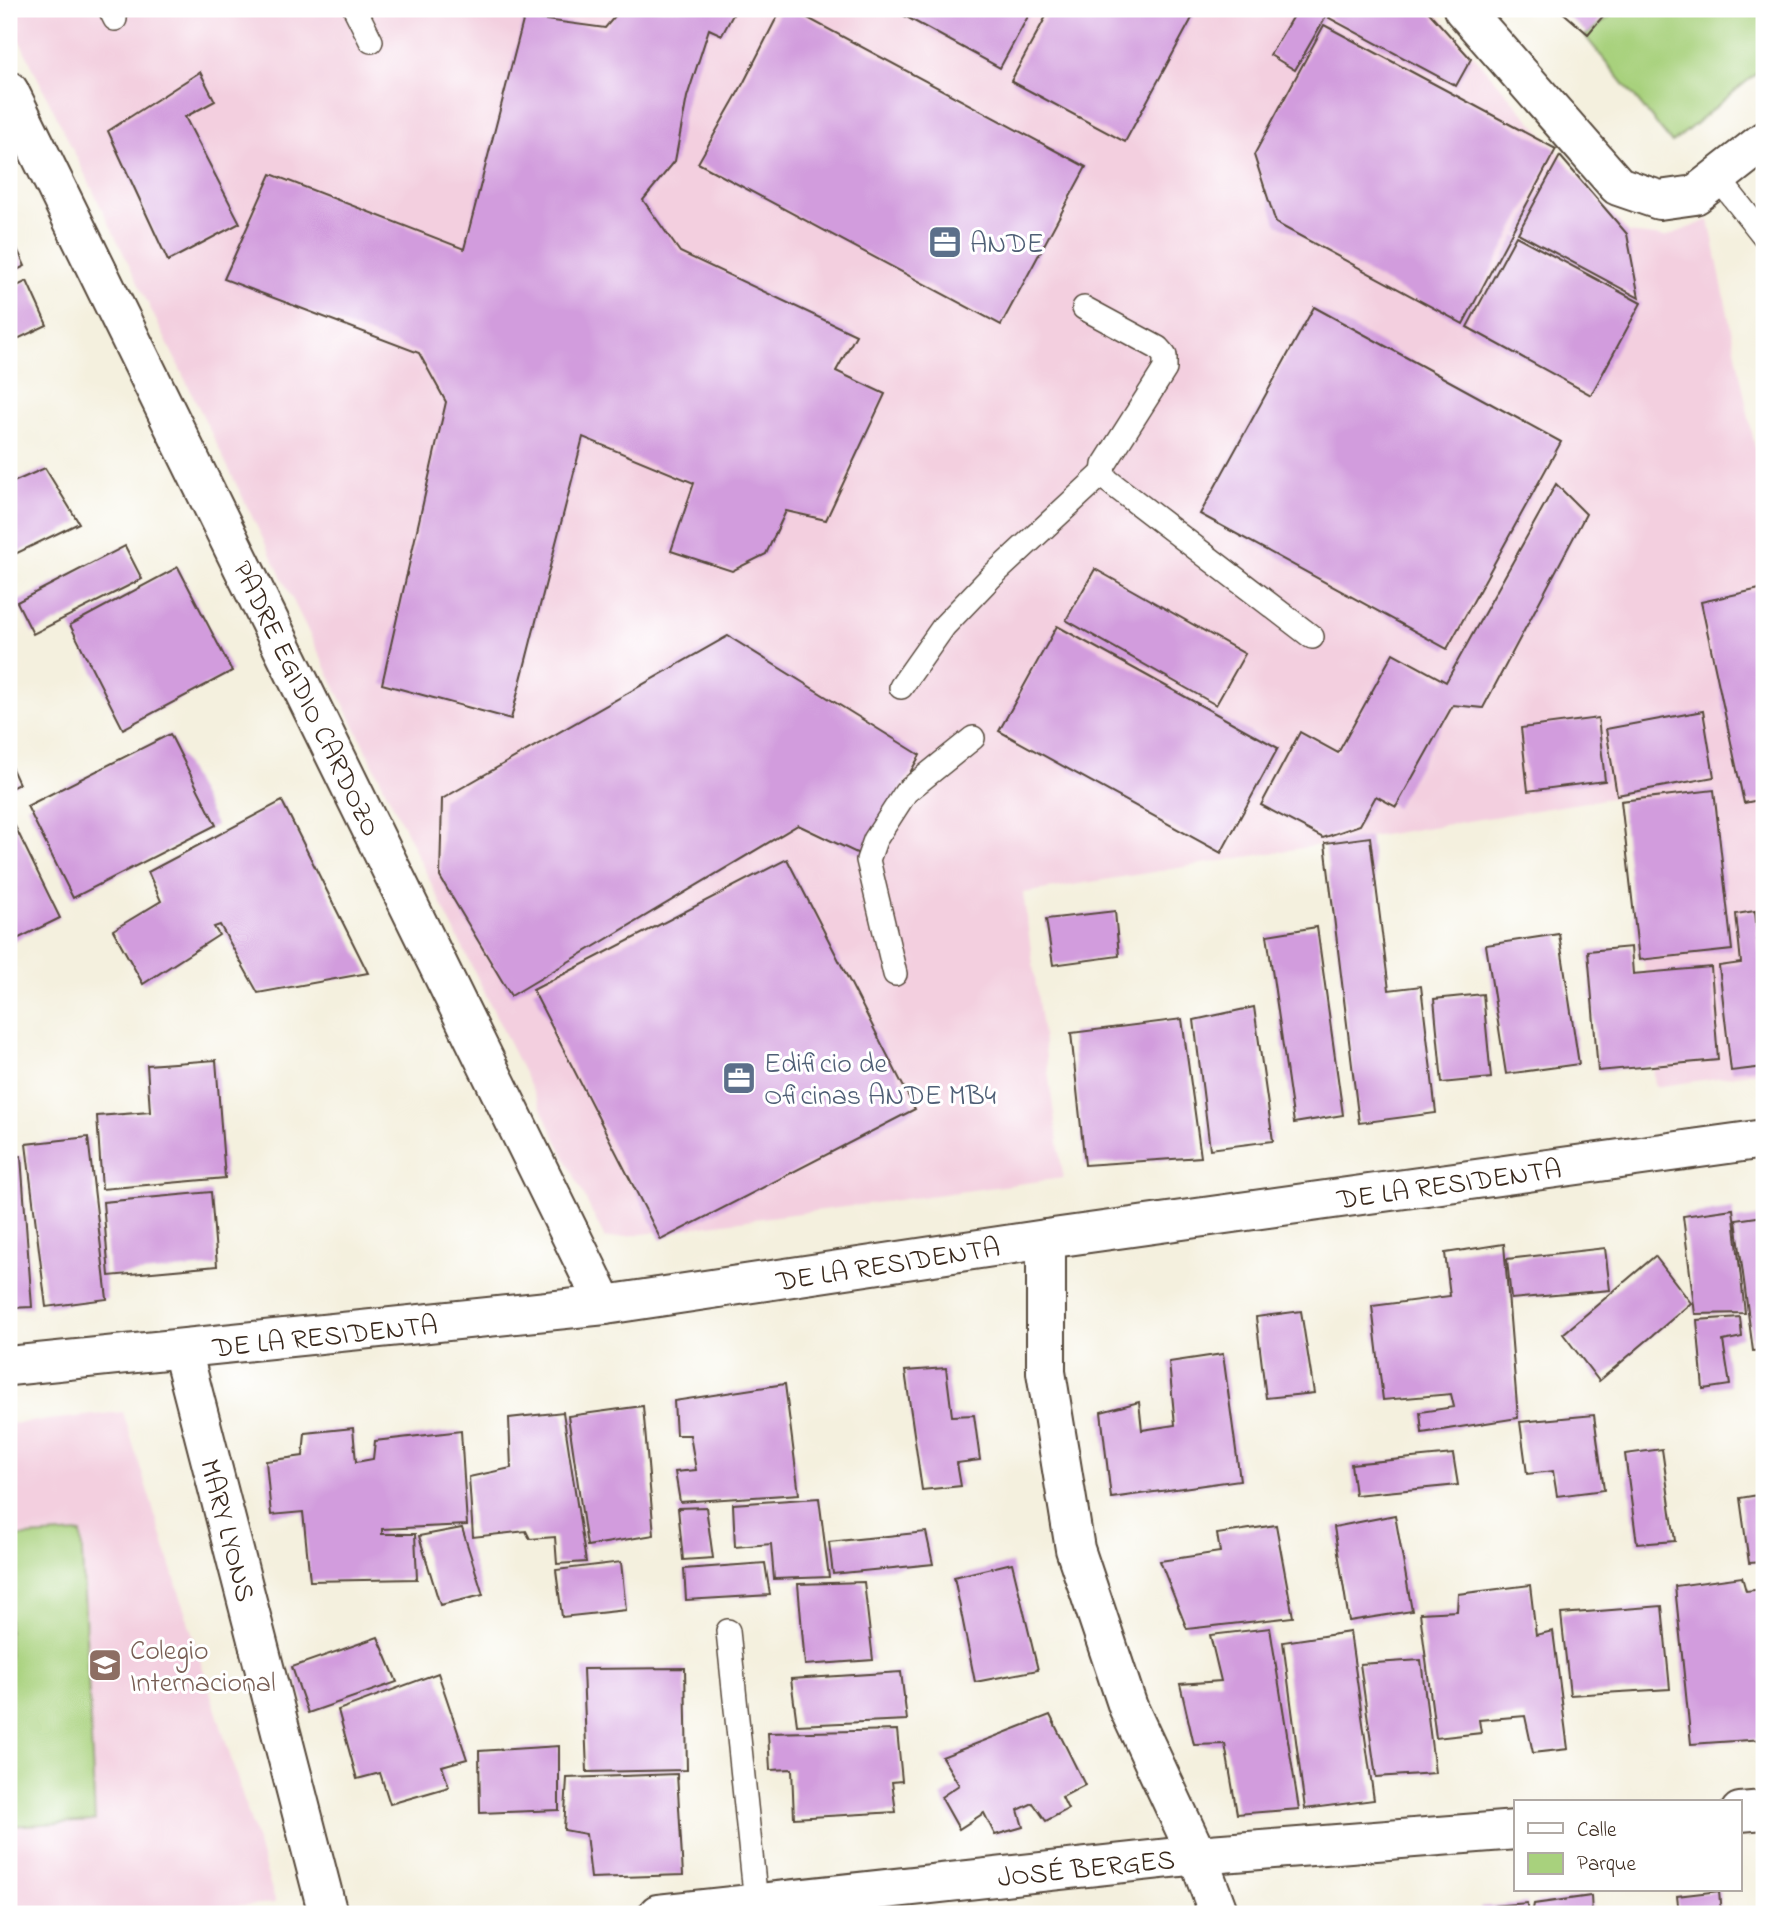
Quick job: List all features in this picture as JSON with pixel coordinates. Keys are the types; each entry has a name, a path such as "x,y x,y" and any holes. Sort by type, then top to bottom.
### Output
{"street":[{"path":"1463,9 1618,186 1660,200 1695,195 1764,141"},
{"name":"PADRE EGIDIO CARDOZO","path":"9,91 605,1305"},
{"name":"DE LA RESIDENTA","path":"9,1366 605,1305 1046,1239 1764,1139"},
{"path":"1046,1239 1046,1372 1075,1549 1128,1707 1198,1855 1219,1914"},
{"name":"MARY LYONS","path":"181,1350 328,1914"},
{"path":"1742,1812 1764,1810"},
{"name":"JOSÉ BERGES","path":"658,1914 756,1909 1198,1855 1514,1830"}],"lane":[{"path":"355,9 371,41"},
{"path":"1718,178 1764,236"},
{"path":"1084,307 1157,348 1165,356 1165,369 1104,465 1103,473 1107,480 1312,637"},
{"path":"901,687 944,626 991,577 1103,473"},
{"path":"895,974 868,860 875,840 906,792 973,738"},
{"path":"728,1631 756,1909"}],"shaded area":[{"path":"9,9 1433,9 1629,233 1665,237 1709,220 1764,492 1764,1071 1655,1087 1629,795 1023,893 1063,1178 605,1239 9,19"},
{"name":"Colegio Internacional","path":"123,1412 276,1903 122,1914 9,1914 9,1424"}],"green space":[{"path":"1619,9 1764,9 1764,67 1672,143 1585,36"},
{"path":"81,1533 95,1821 9,1826 9,1537"}],"building":[{"path":"621,9 736,9 722,35 709,29 687,97 675,161 643,200 680,252 856,335 836,371 885,394 826,520 786,511 766,554 732,571 671,551 694,483 583,437 511,719 382,684 446,402 419,353 224,279 271,174 464,249 524,17 605,28"},
{"name":"ANDE","path":"781,9 791,9 1086,167 1001,325 698,163"},
{"path":"892,9 1032,9 1000,68"},
{"path":"1050,9 1197,9 1125,142 1011,81"},
{"path":"1297,9 1330,9 1295,70 1270,55"},
{"path":"1335,9 1426,9 1471,59 1456,86 1329,18"},
{"path":"1559,9 1609,9 1588,34"},
{"path":"1324,25 1556,149 1463,324 1276,223 1254,155"},
{"path":"200,72 215,101 185,117 240,223 168,261 108,131"},
{"path":"1560,156 1627,234 1639,298 1518,233"},
{"path":"9,231 25,266 9,274"},
{"path":"1516,236 1641,303 1591,395 1467,327"},
{"path":"27,281 47,325 9,343 9,290"},
{"path":"1314,307 1561,442 1447,649 1200,514"},
{"path":"45,468 79,523 9,557 9,484"},
{"path":"1556,484 1586,514 1483,708 1453,705 1396,807 1376,796 1360,825 1323,838 1261,805 1300,732 1338,753 1393,653 1446,682"},
{"path":"125,546 142,579 33,634 17,602"},
{"path":"178,567 232,671 123,729 70,625"},
{"path":"1095,569 1245,654 1216,705 1066,620"},
{"path":"1764,588 1764,799 1744,803 1701,602"},
{"path":"1057,626 1278,748 1221,853 999,731"},
{"path":"728,636 920,755 863,856 798,825 511,996 440,877 442,799"},
{"path":"1703,711 1714,777 1617,795 1606,729"},
{"path":"1598,718 1605,781 1528,791 1521,728"},
{"path":"170,734 216,825 73,898 27,806"},
{"path":"9,762 19,784 9,789"},
{"path":"1714,790 1732,950 1639,960 1621,801"},
{"path":"282,801 368,973 258,993 220,925 214,927 219,935 143,984 113,930 161,901 148,872"},
{"path":"9,814 60,918 9,943"},
{"path":"1370,837 1389,990 1421,986 1436,1113 1359,1123 1325,843"},
{"name":"Edificio de Oficinas ANDE MB4","path":"787,859 915,1109 661,1240 533,990"},
{"path":"1115,911 1119,956 1053,965 1046,919"},
{"path":"1755,911 1759,952 1764,951 1764,1067 1731,1071 1719,966 1741,963 1736,914"},
{"path":"1317,927 1343,1115 1294,1123 1267,935"},
{"path":"1559,934 1579,1064 1506,1074 1486,945"},
{"path":"1631,947 1633,974 1711,967 1718,1060 1598,1071 1588,951"},
{"path":"1483,994 1491,1078 1442,1083 1434,999"},
{"path":"1254,1007 1273,1141 1210,1149 1194,1020"},
{"path":"1182,1019 1201,1157 1085,1165 1071,1033"},
{"path":"216,1060 225,1178 102,1189 97,1116 150,1112 147,1065"},
{"path":"88,1137 107,1299 46,1307 26,1144"},
{"path":"21,1156 32,1307 9,1308 9,1157"},
{"path":"211,1192 217,1266 109,1276 103,1202"},
{"path":"1733,1209 1745,1313 1695,1314 1683,1216"},
{"path":"1764,1216 1764,1350 1753,1351 1736,1220"},
{"path":"1504,1244 1518,1418 1422,1433 1420,1412 1454,1407 1451,1394 1383,1400 1372,1306 1450,1296 1445,1253"},
{"path":"1605,1248 1610,1290 1511,1299 1507,1259"},
{"path":"1655,1256 1691,1303 1599,1381 1563,1334"},
{"path":"1301,1311 1314,1393 1266,1398 1256,1317"},
{"path":"1740,1317 1742,1337 1723,1341 1730,1385 1703,1389 1697,1320"},
{"path":"1223,1354 1240,1480 1111,1498 1101,1412 1139,1402 1142,1430 1175,1425 1169,1362"},
{"path":"946,1368 952,1416 974,1415 980,1460 957,1463 961,1486 922,1490 905,1371"},
{"path":"785,1384 799,1494 680,1502 675,1472 696,1470 690,1435 676,1435 674,1401"},
{"path":"643,1406 654,1535 587,1546 568,1416"},
{"path":"563,1412 586,1562 557,1564 555,1537 530,1539 526,1531 473,1537 469,1477 511,1468 509,1418"},
{"path":"1594,1415 1604,1490 1557,1496 1553,1471 1527,1474 1520,1422"},
{"path":"353,1428 356,1462 373,1459 375,1441 461,1431 467,1525 382,1529 382,1534 415,1534 417,1579 310,1581 303,1512 271,1515 266,1461 303,1456 305,1433"},
{"path":"1662,1449 1675,1541 1637,1544 1625,1454"},
{"path":"1453,1454 1458,1485 1355,1495 1351,1464"},
{"path":"1764,1494 1764,1562 1749,1563 1740,1498"},
{"path":"819,1498 829,1577 774,1579 771,1544 735,1547 733,1504"},
{"path":"706,1507 713,1558 683,1560 678,1508"},
{"path":"1395,1515 1412,1611 1349,1621 1334,1527"},
{"path":"1276,1525 1293,1617 1187,1629 1160,1561 1220,1552 1217,1534"},
{"path":"462,1528 483,1595 440,1605 419,1536"},
{"path":"926,1532 933,1564 833,1574 829,1542"},
{"path":"621,1562 626,1610 562,1617 556,1570"},
{"path":"765,1563 770,1595 686,1600 684,1569"},
{"path":"1012,1563 1038,1670 975,1682 954,1577"},
{"path":"1742,1577 1746,1591 1764,1589 1764,1739 1691,1744 1675,1586"},
{"path":"864,1582 873,1660 805,1665 798,1584"},
{"path":"1530,1585 1536,1635 1553,1631 1568,1749 1533,1753 1525,1716 1479,1720 1481,1733 1436,1738 1420,1613 1457,1611 1458,1594"},
{"path":"1662,1606 1670,1689 1570,1695 1561,1614"},
{"path":"1270,1628 1299,1809 1237,1814 1225,1744 1194,1745 1180,1684 1221,1681 1210,1635"},
{"path":"1350,1632 1374,1800 1305,1809 1283,1642"},
{"path":"378,1637 397,1682 308,1713 292,1667"},
{"path":"1421,1660 1435,1773 1376,1777 1360,1664"},
{"path":"685,1668 687,1770 587,1772 583,1669"},
{"path":"901,1672 907,1720 797,1725 791,1679"},
{"path":"438,1673 467,1759 442,1766 449,1787 390,1804 380,1773 357,1779 338,1710"},
{"path":"1050,1715 1085,1785 1062,1797 1068,1809 1046,1821 1033,1803 1018,1810 1023,1827 995,1835 984,1813 959,1829 941,1797 959,1785 942,1757"},
{"path":"897,1730 902,1781 892,1782 896,1812 794,1818 792,1769 770,1770 768,1733"},
{"path":"559,1746 559,1810 480,1813 479,1751"},
{"path":"677,1774 683,1875 591,1878 586,1834 564,1830 567,1778"},
{"path":"1719,1892 1721,1914 1679,1914 1677,1896"},
{"path":"1591,1896 1592,1914 1532,1914 1534,1904"},
{"path":"1527,1903 1528,1914 1481,1914 1481,1907"}],"place":[{"name":"ANDE","path":"945,242"},
{"name":"Edificio de Oficinas ANDE MB4","path":"739,1078"},
{"name":"Colegio Internacional","path":"105,1665"}]}
